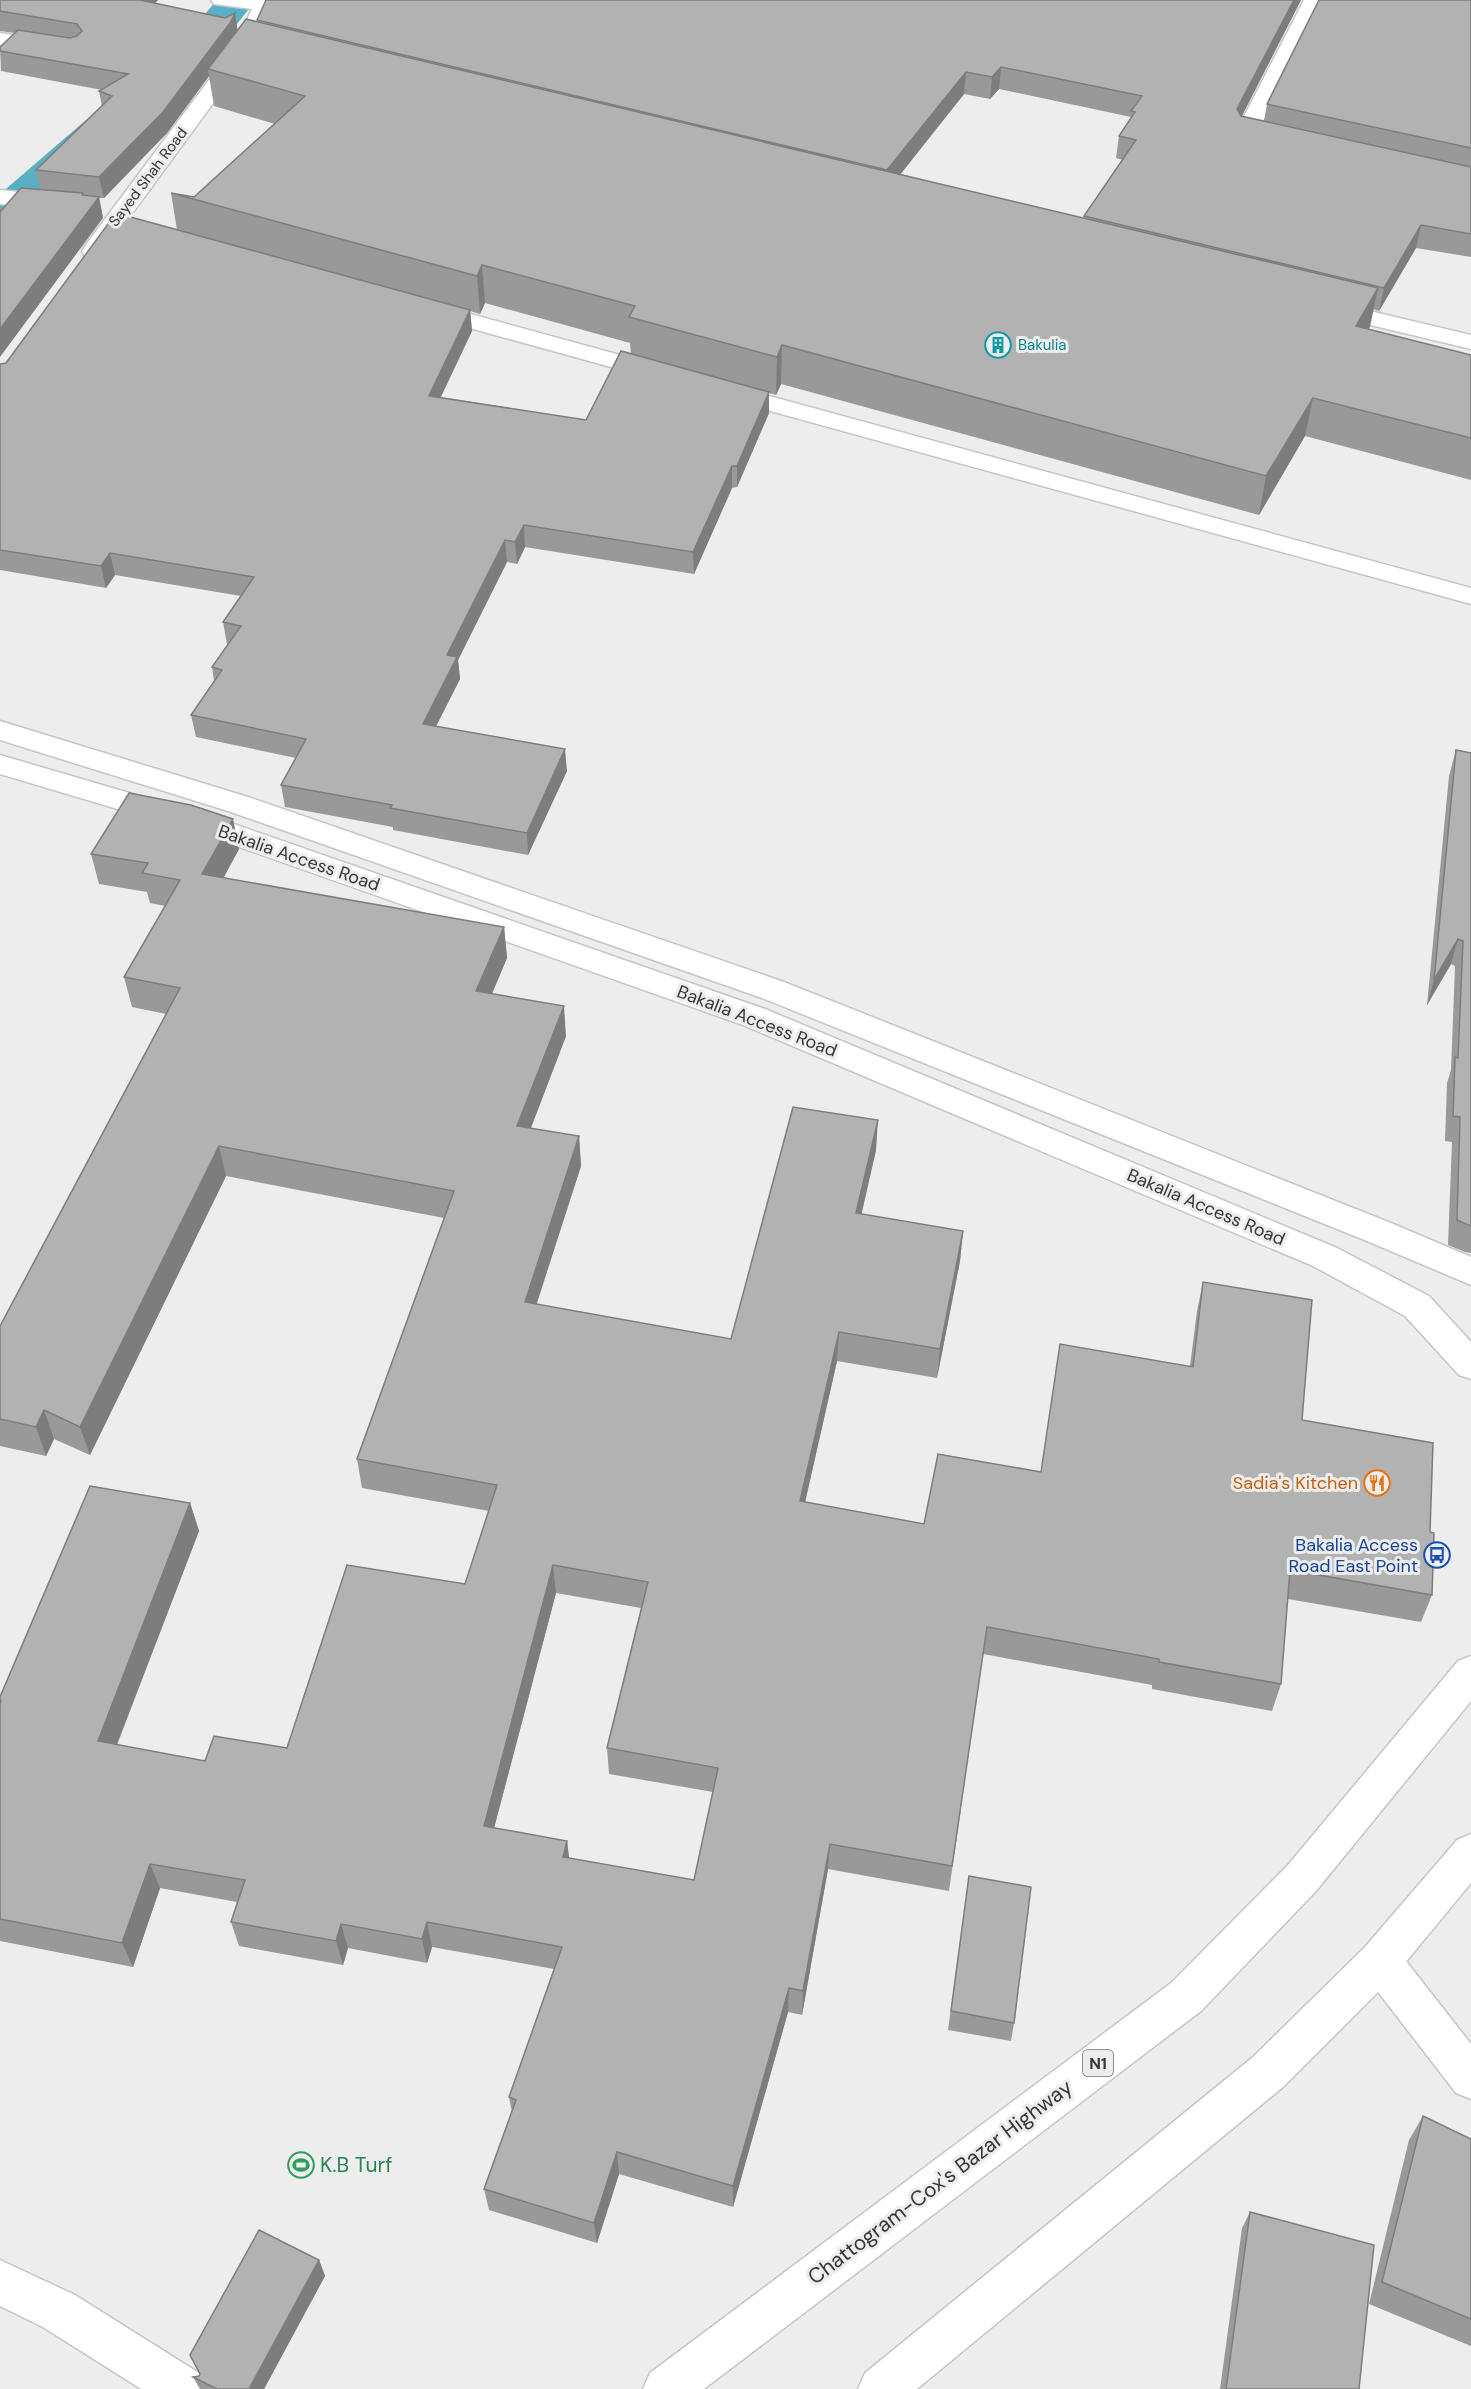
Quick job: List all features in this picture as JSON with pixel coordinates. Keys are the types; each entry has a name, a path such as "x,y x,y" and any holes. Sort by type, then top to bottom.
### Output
{"main road":[{"path":"221,0 263,3"},
{"path":"1292,142 1247,132 1314,0"},
{"name":"Sayed Shah Road","path":"78,272 245,46 263,3"},
{"path":"0,39 74,51"},
{"path":"245,46 268,51"},
{"path":"0,197 80,205"},
{"path":"401,302 1471,597"},
{"path":"1309,303 1471,342"},
{"name":"Bakalia Access Road","path":"0,730 238,804 773,990 1417,1248 1471,1272"},
{"name":"Bakalia Access Road","path":"0,765 218,829 754,1017 1325,1257 1417,1306 1471,1365"},
{"path":"1395,1294 1417,1248"},
{"name":"Chattogram-Cox's Bazar Highway","path":"666,2389 1186,1997 1302,1878 1471,1673"},
{"path":"881,2389 1268,2072 1380,1961 1471,1853"},
{"path":"1380,1961 1471,2078"},
{"path":"0,2282 59,2311 183,2389"}],"building":[{"path":"0,0 140,0 225,18 235,13 230,23 163,112 99,177 36,170 112,96 99,91 128,74 0,51 0,47 18,30 70,38 82,31 77,24 0,11"},
{"path":"266,0 1294,0 1237,109 1241,116 1471,167 1471,234 1421,225 1384,288 1084,216 1136,140 1119,136 1135,112 1131,111 1142,96 1001,67 992,77 966,72 887,170 257,20"},
{"path":"1319,0 1471,0 1471,148 1267,104"},
{"path":"246,19 1378,288 1356,326 1471,355 1471,438 1313,398 1266,476 782,345 777,357 629,317 635,306 482,265 477,276 171,193 194,197 305,96 208,69"},
{"path":"21,188 83,193 82,195 99,197 0,329 0,212"},
{"path":"116,213 470,310 429,396 586,420 621,351 769,392 737,466 732,466 693,552 524,525 515,542 505,540 447,655 457,657 423,724 565,749 527,833 281,785 306,739 191,715 222,670 212,667 241,626 223,622 254,577 110,553 101,566 0,550 0,364 6,363"},
{"path":"1456,750 1471,753 1471,1226 1457,1220 1460,1117 1453,1116 1463,941 1458,939 1434,980"},
{"path":"129,793 191,805 233,819 202,874 504,927 476,991 564,1006 517,1126 579,1136 525,1302 731,1339 793,1107 878,1120 856,1213 963,1231 940,1349 839,1332 800,1501 924,1524 938,1454 1041,1472 1060,1344 1193,1367 1203,1282 1312,1300 1302,1420 1433,1443 1430,1532 1434,1533 1432,1595 1290,1570 1281,1684 987,1627 952,1866 830,1844 803,1991 789,1988 733,2186 617,2152 594,2223 484,2189 516,2100 509,2097 562,1947 427,1922 422,1939 341,1924 336,1941 231,1922 245,1880 150,1864 122,1943 0,1919 0,1697 90,1486 190,1503 98,1741 205,1761 214,1736 287,1748 347,1565 465,1584 497,1485 357,1459 454,1191 219,1146 80,1427 44,1410 36,1427 0,1419 0,1326 180,988 124,977 180,880 142,873 148,863 91,854","holes":["553,1565 648,1582 607,1748 718,1768 694,1880 563,1857 567,1841 484,1826"]},
{"path":"969,1876 1031,1887 1014,2023 951,2011"},
{"path":"1423,2116 1471,2139 1471,2319 1382,2282"},
{"path":"1250,2212 1374,2245 1359,2389 1226,2389"},
{"path":"259,2230 319,2260 249,2389 217,2389 193,2377 200,2374 190,2355"}],"waterway":[{"path":"0,221 14,204 207,36 237,0"}],"place":[{"name":"Bakulia","path":"998,345"},
{"name":"Sadia's Kitchen","path":"1377,1483"},
{"name":"Bakalia Access Road East Point","path":"1437,1555"},
{"name":"K.B Turf","path":"301,2165"}]}
